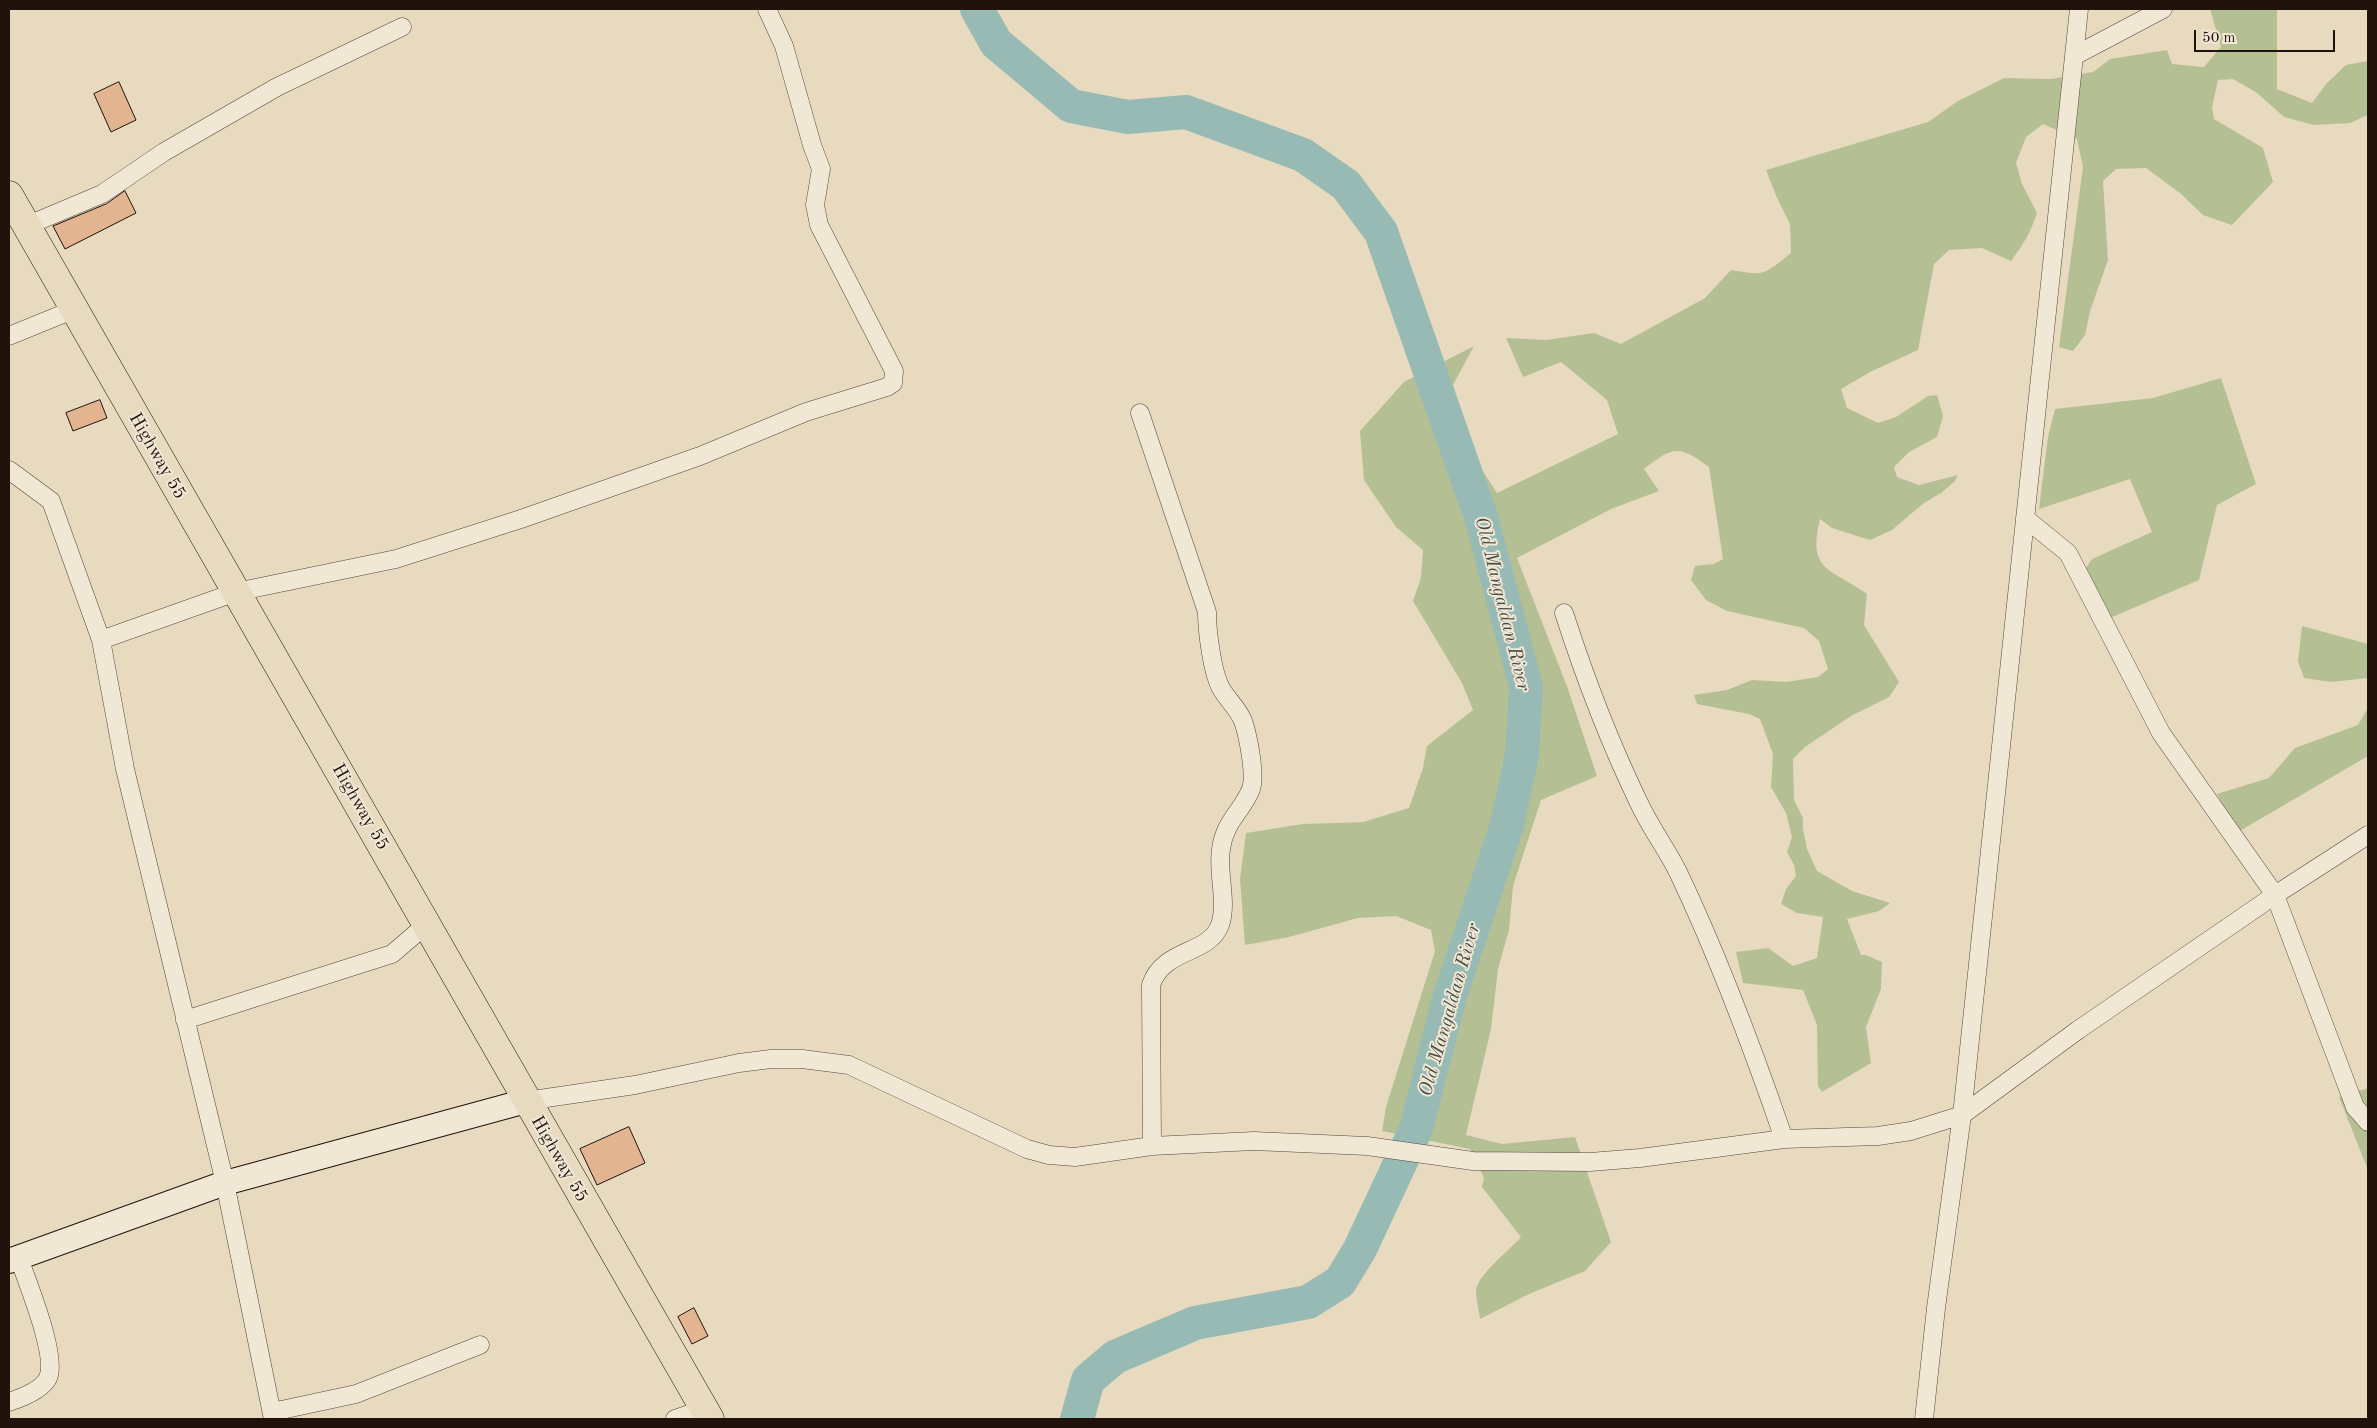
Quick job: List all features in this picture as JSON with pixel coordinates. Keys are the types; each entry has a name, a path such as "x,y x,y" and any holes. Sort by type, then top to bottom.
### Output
{"highway":[{"name":"Highway 55","path":"9,194 119,390 427,924 526,1102 707,1414"}],"street":[{"path":"101,640 236,592 396,560 521,519 700,456 806,412 887,387 893,383 894,371 819,225 815,205 821,169 812,145 784,46 767,9"},
{"path":"1924,1419 1936,1308 1962,1115 2079,9"},
{"path":"2074,56 2163,9"},
{"path":"26,226 102,194 164,152 277,87 402,27"},
{"path":"9,336 75,309"},
{"path":"1140,414 1207,612 1207,632 1220,688 1243,720 1253,776 1251,789 1226,828 1220,850 1222,918 1216,934 1162,965 1155,974 1151,985 1152,1146"},
{"path":"9,470 51,501 101,640 125,769 225,1183 273,1416 356,1394 480,1345"},
{"path":"2025,518 2068,553 2161,734 2275,895 2355,1107 2368,1122"},
{"path":"1564,612 1587,682 1608,734 1639,804 1677,871 1697,914 1752,1048 1784,1139"},
{"path":"9,1402 40,1386 48,1379 51,1367 47,1343 14,1260 225,1183 526,1102 634,1085 771,1058 802,1059 849,1065 1027,1149 1050,1155 1076,1157 1152,1146 1254,1141 1367,1146 1473,1160 1590,1162 1640,1158 1784,1139 1886,1134 1935,1125 1962,1115 2078,1030 2275,895 2368,835"},
{"path":"185,1020 392,954 427,924"},
{"path":"675,1419 707,1414"}],"green space":[{"path":"2210,9 2277,9 2277,89 2312,103 2326,84 2346,65 2368,61 2368,115 2350,123 2314,125 2284,117 2257,93 2233,79 2218,80 2212,107 2214,119 2263,148 2273,182 2232,225 2203,215 2180,193 2146,168 2116,169 2103,181 2108,260 2090,311 2085,335 2073,351 2059,347 2083,167 2077,139 2043,124 2026,137 2016,163 2022,184 2037,213 2026,238 2011,261 1982,248 1949,250 1934,264 1918,350 1872,371 1841,389 1847,408 1878,423 1896,417 1928,396 1937,395 1943,416 1937,437 1909,452 1894,467 1897,477 1919,485 1958,475 1955,481 1941,493 1924,503 1892,530 1870,540 1832,528 1820,519 1817,536 1817,549 1825,567 1867,594 1864,625 1899,682 1889,697 1851,716 1805,747 1793,759 1794,800 1803,818 1807,849 1817,871 1852,891 1890,903 1879,911 1847,919 1861,955 1866,955 1882,962 1881,989 1866,1027 1871,1063 1822,1092 1818,1086 1817,1025 1803,990 1743,983 1736,952 1768,948 1793,966 1817,958 1823,917 1797,913 1781,904 1786,889 1796,876 1794,865 1787,852 1792,837 1786,813 1771,787 1773,754 1760,719 1749,714 1697,704 1694,695 1727,690 1752,680 1786,682 1818,677 1828,669 1819,641 1804,628 1727,611 1706,600 1691,580 1695,566 1714,564 1723,559 1709,467 1682,452 1676,451 1662,456 1644,469 1659,491 1611,509 1517,558 1568,689 1597,776 1541,800 1513,886 1509,930 1498,969 1491,1029 1466,1135 1502,1144 1575,1137 1611,1242 1585,1271 1529,1294 1480,1319 1476,1294 1477,1285 1487,1271 1521,1237 1482,1187 1484,1178 1470,1149 1382,1131 1386,1107 1435,951 1431,930 1396,916 1358,918 1289,937 1245,945 1240,879 1246,833 1303,824 1363,822 1409,808 1423,768 1427,746 1473,710 1462,683 1413,601 1421,578 1423,550 1396,527 1364,480 1360,431 1404,382 1474,346 1453,385 1471,453 1497,493 1618,434 1607,400 1561,362 1523,377 1506,338 1546,340 1594,333 1621,344 1705,298 1731,270 1751,273 1764,272 1791,253 1790,224 1766,170 1928,122 1958,101 2004,78 2051,79 2093,72 2110,59 2167,50 2172,64 2204,67 2221,47"},
{"path":"2221,378 2256,484 2217,505 2199,580 2096,624 2075,584 2092,559 2152,532 2130,479 2039,509 2048,437 2055,409 2153,398"},
{"path":"2302,626 2368,644 2368,678 2331,682 2304,678 2298,661"},
{"path":"2368,708 2368,756 2238,832 2217,794 2269,778 2295,748 2358,725"},
{"path":"2368,1088 2368,1170 2339,1097"}],"building":[{"path":"119,82 136,120 111,132 94,94"},
{"path":"125,191 136,213 65,249 53,226 106,204"},
{"path":"100,400 107,418 73,431 66,413"},
{"path":"629,1127 645,1163 597,1185 580,1149"},
{"path":"694,1308 708,1336 692,1344 678,1317"}],"waterway":[{"name":"Old Mangaldan River","path":"977,9 996,43 1071,106 1128,117 1186,112 1303,155 1346,185 1381,232 1481,517 1526,687 1522,755 1507,825 1450,996 1416,1129 1360,1249 1340,1282 1308,1302 1195,1323 1115,1357 1088,1380 1077,1419"}]}
